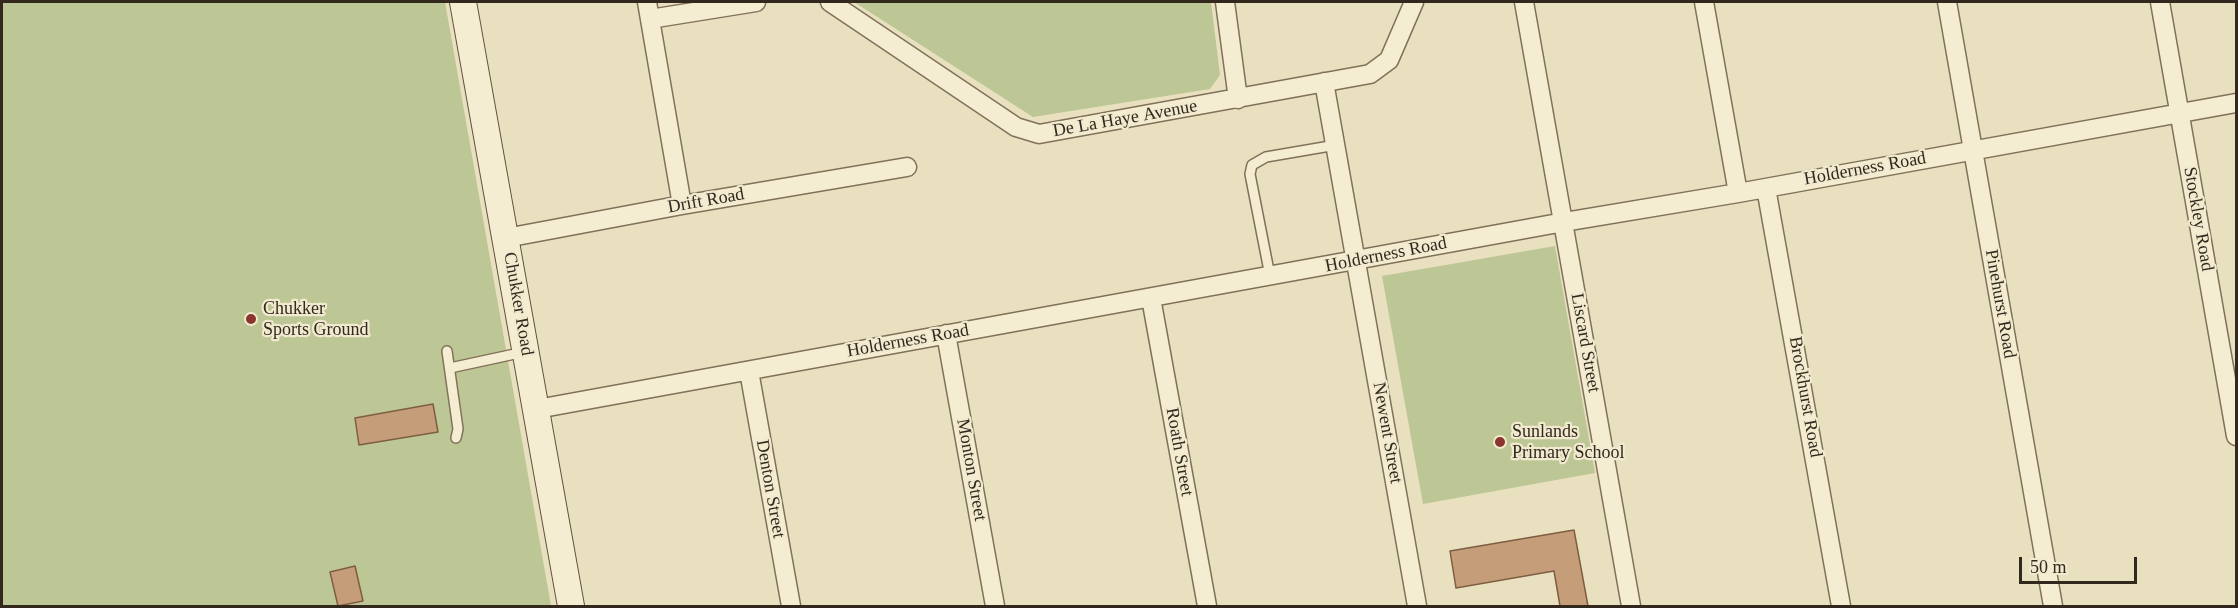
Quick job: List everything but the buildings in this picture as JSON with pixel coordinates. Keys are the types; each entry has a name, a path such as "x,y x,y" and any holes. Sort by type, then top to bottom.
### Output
{"street":[{"name":"Chukker Road","path":"463,2 571,606"},
{"path":"682,205 649,10 756,2"},
{"name":"De La Haye Avenue","path":"830,2 1016,128 1032,134 1370,74 1389,60 1414,2"},
{"path":"1225,2 1238,99"},
{"name":"Liscard Street","path":"1524,2 1631,606"},
{"path":"1704,2 1738,193"},
{"name":"Pinehurst Road","path":"1947,2 2053,606"},
{"name":"Stockley Road","path":"2160,2 2236,436"},
{"name":"Newent Street","path":"1324,82 1417,606"},
{"name":"Holderness Road","path":"537,409 1564,222 2236,103"},
{"name":"Drift Road","path":"506,238 682,205 907,167"},
{"name":"Brockhurst Road","path":"1766,188 1841,606"},
{"name":"Roath Street","path":"1151,298 1207,606"},
{"name":"Monton Street","path":"946,334 995,606"},
{"name":"Denton Street","path":"749,371 791,606"}],"lane":[{"path":"1270,277 1250,174 1252,165 1266,157 1336,145"},
{"path":"447,351 456,438"},
{"path":"450,368 526,352"}],"green space":[{"name":"Chukker Sports Ground","path":"2,2 445,2 551,606 2,606"},
{"path":"854,2 1211,2 1220,75 1210,89 1033,117"},
{"name":"Sunlands Primary School","path":"1555,246 1595,473 1423,504 1382,276"}],"place":[{"name":"Chukker Sports Ground","path":"251,319"},
{"name":"Sunlands Primary School","path":"1500,442"}]}
